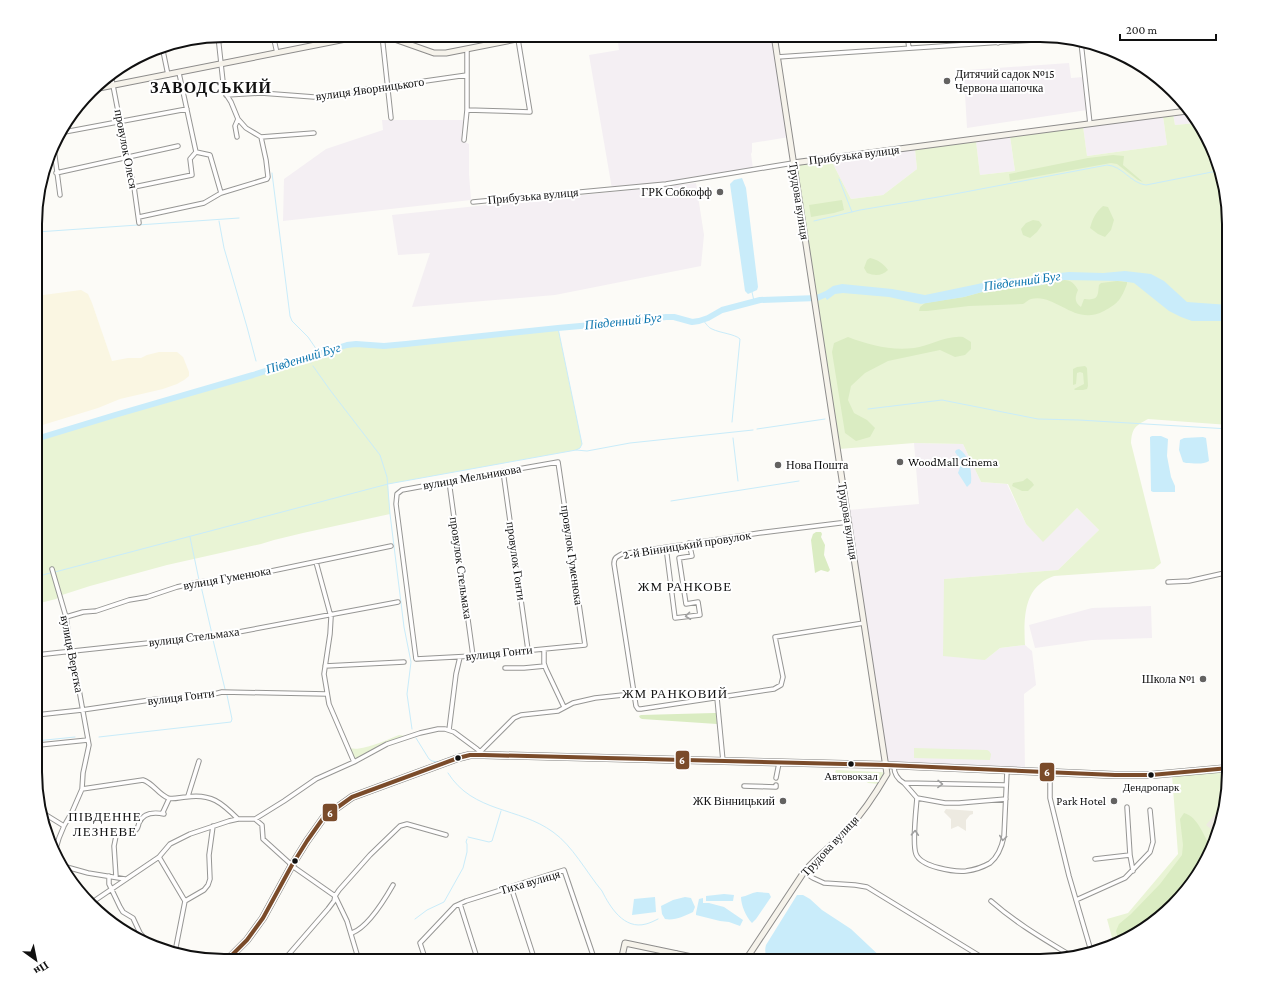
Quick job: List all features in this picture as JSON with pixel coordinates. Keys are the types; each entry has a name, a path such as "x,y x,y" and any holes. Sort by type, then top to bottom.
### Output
{"main road":[{"path":"233,954 247,940 263,918 292,865 311,834 324,817 352,797 458,758 480,753 886,765 1115,775 1152,775 1222,769"}],"street":[{"path":"219,42 223,88 238,119 246,128 261,137 314,133"},
{"path":"274,42 277,54"},
{"path":"103,88 277,54 321,42"},
{"path":"384,42 391,118"},
{"path":"403,42 434,53 467,49 503,42"},
{"path":"467,110 530,112 518,42"},
{"name":"Трудова вулиця","path":"750,954 804,872 814,860 847,830 878,789 887,774 775,42"},
{"path":"908,42 909,48"},
{"path":"777,57 1011,42"},
{"path":"1082,47 1090,124"},
{"path":"464,140 467,110 467,49"},
{"path":"163,53 168,75"},
{"path":"179,73 196,152"},
{"name":"вулиця Яворницького","path":"226,95 261,93 314,98 467,75"},
{"name":"провулок Олеся","path":"112,80 134,187 139,223"},
{"path":"67,131 187,109"},
{"name":"Прибузька вулиця","path":"473,202 666,184 793,163 1183,112"},
{"path":"237,137 235,126 238,119"},
{"path":"139,217 204,203 221,193 267,179 266,160 261,137"},
{"path":"56,173 178,146"},
{"path":"134,187 192,175 190,158 196,152"},
{"path":"196,152 210,155 221,193"},
{"path":"55,158 60,195"},
{"name":"вулиця Мельникова","path":"416,659 396,504 397,494 402,490 558,462"},
{"name":"провулок Гуменюка","path":"558,462 585,645 582,645"},
{"name":"провулок Гонти","path":"503,472 528,650"},
{"name":"провулок Стельмаха","path":"449,481 473,656"},
{"name":"2-й Вінницький провулок","path":"717,698 638,709 636,706 614,560 617,556 622,554 759,533 848,522"},
{"path":"666,547 675,618 700,615 698,602 686,604 680,558 692,556 689,544"},
{"name":"вулиця Гуменюка","path":"66,617 83,612 96,611 184,585 238,578 391,546"},
{"path":"316,562 331,615 330,634 324,674 327,694 329,704 354,762"},
{"name":"вулиця Веретка","path":"52,569 66,617 89,745 83,772 82,789 64,826 57,844"},
{"path":"1168,582 1189,581 1222,574"},
{"name":"вулиця Стельмаха","path":"42,654 129,644 217,636 398,602"},
{"path":"723,761 717,698 774,689 781,685 783,677 775,637 864,624"},
{"name":"вулиця Гонти","path":"416,659 473,656 582,645"},
{"path":"544,649 545,666 564,707"},
{"path":"449,730 456,674 460,657"},
{"path":"325,666 404,662"},
{"path":"505,668 545,666"},
{"name":"вулиця Гонти","path":"42,714 222,692 327,694"},
{"path":"95,901 159,857 170,844 190,834 213,826 238,819 255,819 316,779 354,762 387,744 438,729 449,730 454,732 480,753 514,718 521,715 558,710 573,703 595,698 623,695"},
{"path":"42,745 88,740"},
{"path":"188,796 199,761"},
{"path":"776,778 779,763"},
{"path":"894,766 896,777 903,782 917,798 952,803 1006,799"},
{"path":"917,798 914,844 916,854 919,859 941,868 958,871 967,871 983,867 996,856 1002,846 1004,836 1007,771"},
{"path":"1050,772 1050,798 1076,900 1090,947"},
{"path":"82,789 143,780 147,781 157,791 169,799 188,796 210,798 223,804 238,819"},
{"path":"903,782 1006,786"},
{"path":"744,786 776,787 776,785"},
{"path":"116,877 114,846 116,836 137,830 140,820 144,816 150,814 164,814 163,812 169,799"},
{"path":"1127,806 1130,855 1133,871"},
{"path":"1076,900 1115,884 1125,878 1150,852 1152,847 1150,810"},
{"path":"47,816 64,826"},
{"path":"255,819 262,825 263,839 292,865 335,896 348,921 357,954"},
{"path":"289,954 328,909 334,901 335,896 370,855 400,826 407,824 446,835"},
{"path":"185,902 204,890 208,885 210,879 209,855 213,826"},
{"path":"1095,859 1130,855"},
{"path":"159,857 185,902 175,947"},
{"path":"69,868 88,873 126,879"},
{"name":"Тиха вулиця","path":"424,954 420,943 455,906 466,901 564,870 593,954"},
{"path":"804,872 813,878 824,882 855,885 867,888 976,954"},
{"path":"109,876 111,890 120,907 123,912 133,918 140,933"},
{"path":"352,933 360,928 371,917 386,898 393,885"},
{"path":"511,887 533,954"},
{"path":"991,901 1010,918 1065,952"},
{"path":"460,904 476,954"},
{"path":"622,954 625,943 676,954"}],"shaded area":[{"path":"618,42 775,42 789,137 752,143 751,154 753,169 666,184 612,189 589,55 619,50"},
{"path":"1069,63 1071,78 1083,77 1087,110 967,128 964,77 968,70"},
{"path":"1184,113 1191,123 1175,125 1173,114"},
{"path":"1163,116 1167,145 1087,156 1083,126"},
{"path":"382,120 463,120 463,141 469,144 471,200 283,221 284,179 326,149 383,130"},
{"path":"1010,136 1015,171 980,175 976,141"},
{"path":"915,149 917,169 883,195 851,199 831,160"},
{"path":"696,183 704,235 701,266 555,295 412,307 430,253 398,255 392,215"},
{"path":"81,290 88,294 112,361 128,358 141,358 159,352 177,352 183,357 189,372 189,376 177,384 163,389 120,399 98,408 42,425 42,295"},
{"path":"914,443 963,444 981,482 1007,484 1026,524 1043,541 1077,508 1099,530 1058,570 944,579 985,660 1000,648 1025,645 1032,651 1036,685 1024,694 1025,770 887,764 848,510 919,504"},
{"path":"1151,606 1152,638 1092,640 1035,648 1029,625 1092,608"},
{"path":"946,809 973,811 973,814 966,820 966,831 958,826 951,829 951,819 944,812"},
{"path":"1217,812 1212,830 1206,825"}],"green space":[{"path":"1173,114 1175,125 1191,123 1198,133 1216,177 1222,212 1222,424 1148,419 1137,426 1133,431 1131,443 1161,563 1154,569 1054,576 1042,583 1030,596 1025,621 1025,645 1000,648 985,660 943,656 944,579 1058,570 1099,530 1077,508 1043,542 1026,524 1008,484 981,482 963,444 914,443 839,449 795,164 831,160 851,199 883,195 917,169 915,149 976,141 980,175 1015,171 1010,136 1083,126 1087,156 1167,145 1163,116"},
{"path":"1113,155 1124,156 1123,165 1143,182 1138,180 1117,164 1111,163 1010,181 1009,174 1088,158"},
{"path":"842,200 844,210 811,217 809,205"},
{"path":"1103,206 1108,207 1114,220 1111,230 1105,237 1090,228 1092,221"},
{"path":"1033,220 1039,221 1042,225 1030,238 1023,235 1021,229 1026,223"},
{"path":"870,258 880,262 888,270 878,275 867,273 864,268 867,260"},
{"path":"1064,280 1071,282 1077,288 1076,301 1081,307 1084,299 1096,298 1099,285 1101,283 1117,281 1127,282 1127,284 1121,297 1113,306 1094,315 1075,313 1040,298 1031,299 1023,304 969,306 919,311 920,307 925,303 964,297 1004,286 1038,286"},
{"path":"558,328 582,444 580,448 576,450 388,484 390,514 167,565 90,586 62,595 56,599 42,602 42,437 253,375 347,345 356,344 384,346"},
{"path":"848,337 880,347 905,349 920,347 944,339 963,337 971,342 971,349 965,355 955,357 940,350 888,361 865,373 851,386 848,400 854,413 867,420 875,428 870,437 856,441 845,433 832,352 834,343"},
{"path":"1085,366 1087,368 1087,389 1075,390 1074,389 1084,384 1083,373 1077,373 1076,384 1073,385 1073,369"},
{"path":"1027,478 1034,485 1028,491 1022,491 1012,486 1013,483 1023,481"},
{"path":"816,532 821,532 822,534 821,537 825,545 824,555 830,570 828,572 821,570 815,573 811,540 813,534"},
{"path":"716,713 717,724 642,719 639,716 641,715"},
{"path":"399,735 406,736 389,742 357,759 353,757 350,748 355,749 368,747"},
{"path":"914,748 987,750 991,754 990,760 914,758"},
{"path":"836,770 886,773 879,784 868,783 863,778 858,776 843,777 835,772"},
{"name":"Дендропарк","path":"1222,770 1222,784 1216,819 1208,841 1198,863 1169,901 1131,930 1112,939 1107,919 1128,913 1178,854 1172,775"},
{"path":"1184,813 1194,819 1201,828 1208,842 1198,863 1169,901 1131,930 1117,936 1116,931 1119,924 1131,914 1160,884 1182,855 1183,845 1180,819"}],"water":[{"path":"742,178 746,188 758,287 757,290 748,294 745,291 730,184 734,180"},
{"path":"1125,271 1151,274 1164,281 1187,302 1222,304 1222,321 1192,321 1181,317 1169,311 1134,283 1121,281 1064,280 1030,287 1004,286 964,297 921,304 889,297 843,293 835,294 827,300 823,293 833,286 842,284 892,289 925,295 1001,278 1023,279 1041,275 1069,272 1103,273"},
{"path":"1161,436 1168,439 1167,456 1171,477 1175,486 1175,492 1151,491 1150,437"},
{"path":"1184,438 1206,438 1209,461 1201,463 1183,462 1179,450 1180,440"},
{"path":"959,449 966,456 971,469 971,483 967,487 958,473 960,462 955,452"},
{"path":"757,892 769,893 771,897 752,923 744,911 741,897"},
{"path":"724,894 734,895 733,901 706,901 706,896"},
{"path":"797,895 803,895 822,910 851,929 878,954 766,954 766,945"},
{"path":"655,897 656,912 632,915 634,899"},
{"path":"685,897 691,898 695,907 693,912 676,919 665,919 662,914 661,906 673,900"},
{"path":"703,898 703,903 724,907 743,920 740,926 729,922 696,915 699,899"}],"waterway":[{"path":"814,221 860,210 944,196 1107,165 1118,168 1135,181 1146,185 1214,172"},
{"path":"272,173 290,316 292,321 308,337 319,353"},
{"path":"839,179 852,212"},
{"path":"42,232 239,218"},
{"path":"219,221 224,248 256,361"},
{"path":"752,292 754,301"},
{"name":"Південний Буг","path":"42,437 253,375 347,345 356,344 384,346 666,317 674,317 692,322 708,318 722,310 760,300 817,298 831,292"},
{"path":"703,320 711,328 740,339 732,422"},
{"path":"558,328 582,444 580,448 576,450"},
{"name":"Південний Буг","path":"307,357 311,363"},
{"path":"313,366 380,455 387,477 404,627 411,662 407,694 412,729"},
{"path":"868,409 942,400 1038,419 1222,429"},
{"path":"757,429 825,419"},
{"path":"55,572 388,484 576,450 587,451 630,443 753,430"},
{"path":"733,438 738,481"},
{"path":"671,501 799,481"},
{"path":"190,537 199,580"},
{"path":"42,575 50,573"},
{"path":"201,586 212,634"},
{"path":"213,640 225,689"},
{"path":"99,737 231,722 232,719 227,695"},
{"path":"42,740 75,737"},
{"path":"416,738 429,759 438,762"},
{"path":"448,773 458,786 470,796 483,803 540,824 553,832 567,844 619,916 631,924 638,925 648,924 658,919"},
{"path":"468,837 489,842 492,841 501,811"},
{"path":"415,919 427,910 444,902 463,868 467,852 467,839"}],"transit line":[{"name":"6","path":"233,954 247,940 263,918 292,865 324,817 352,797 470,755 886,765 1115,775 1151,775 1222,769"}],"place":[{"name":"Дитячий садок №15 Червона шапочка","path":"947,81"},
{"name":"ГРК Собкофф","path":"720,192"},
{"name":"WoodMall Cinema","path":"900,462"},
{"name":"Нова Пошта","path":"778,465"},
{"name":"Школа №1","path":"1203,679"},
{"name":"Автовокзал","path":"851,764"},
{"name":"Дендропарк","path":"1151,775"},
{"name":"ЖК Вінницький","path":"783,801"},
{"name":"Park Hotel","path":"1114,801"}],"district":[{"name":"ЗАВОДСЬКИЙ","path":"211,87"},
{"name":"ЖМ РАНКОВЕ","path":"685,586"},
{"name":"ЖМ РАНКОВИЙ","path":"675,693"},
{"name":"ПІВДЕННЕ ЛЕЗНЕВЕ","path":"105,824"}]}
